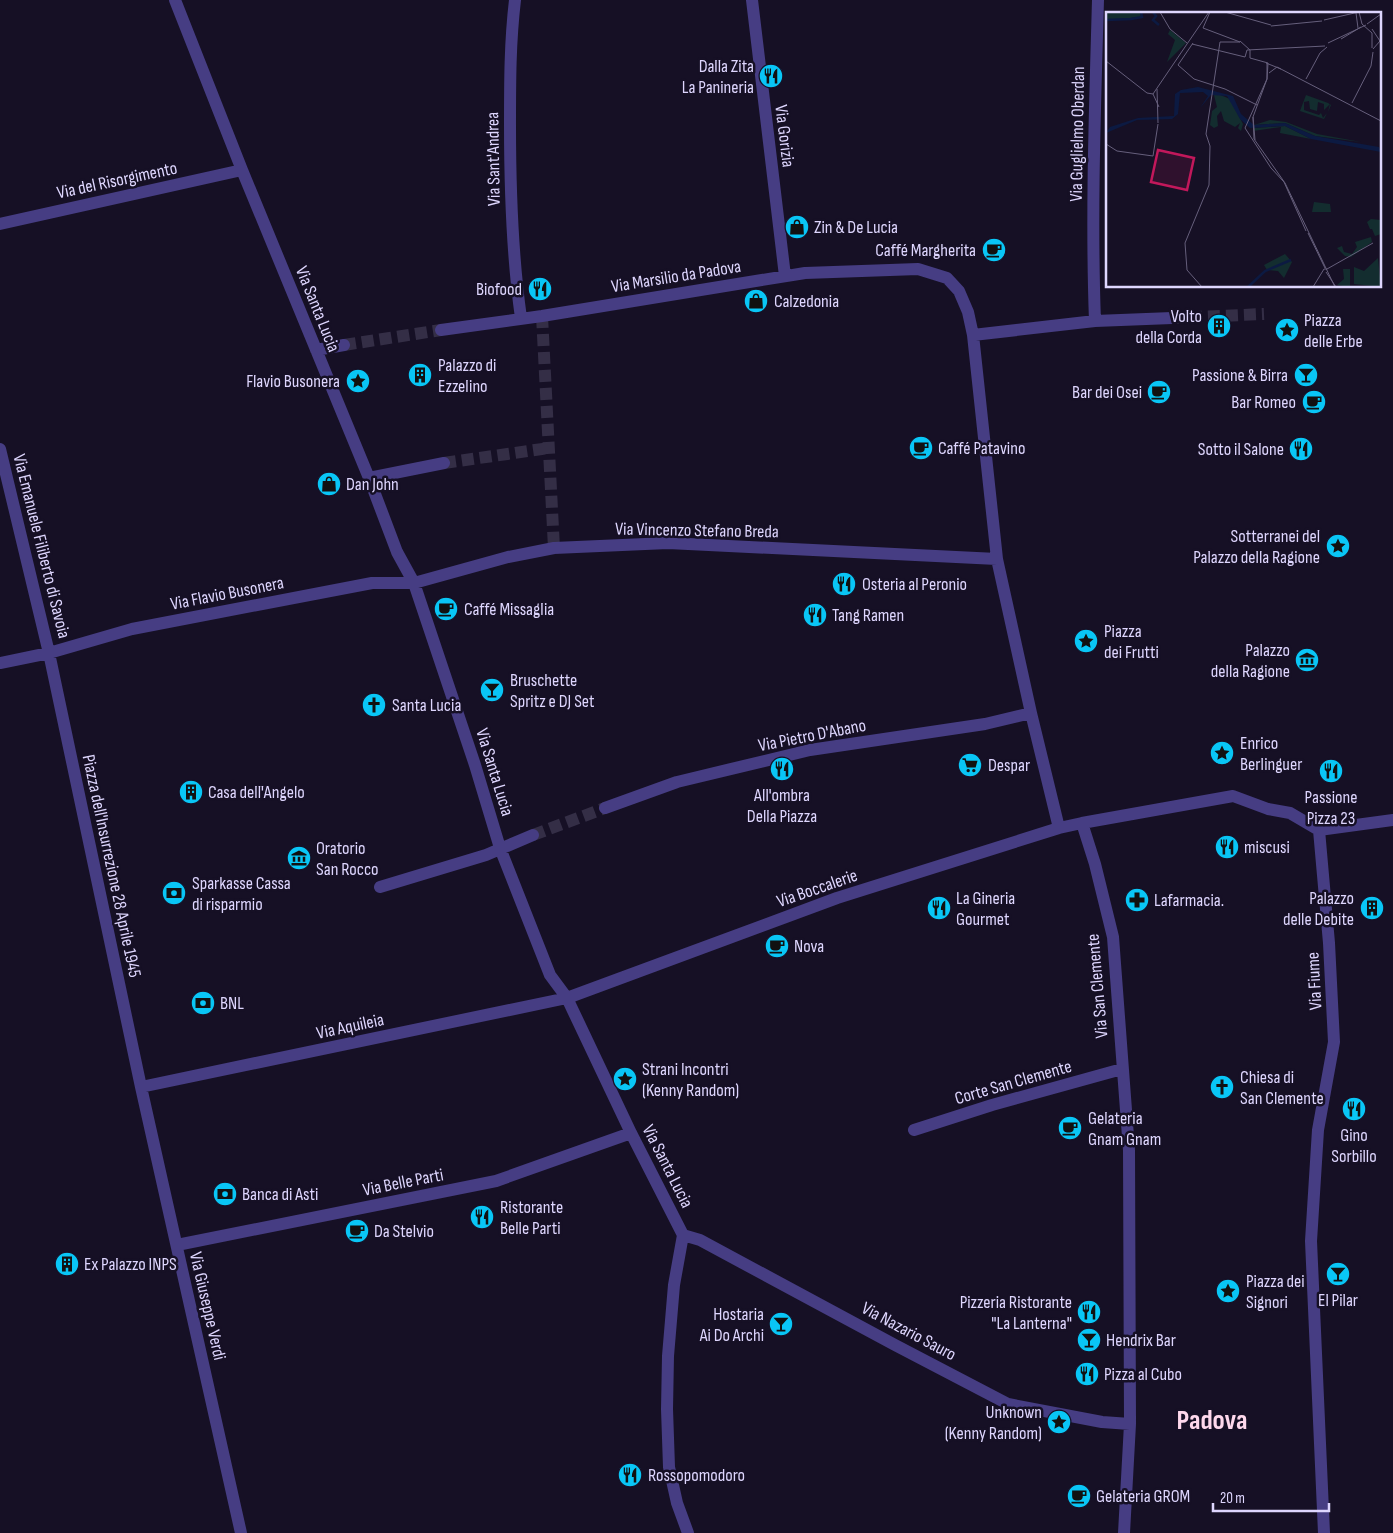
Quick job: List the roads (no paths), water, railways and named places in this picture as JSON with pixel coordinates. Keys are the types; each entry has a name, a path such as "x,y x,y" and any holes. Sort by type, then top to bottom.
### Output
{"street":[{"name":"Via Santa Lucia","path":"175,0 242,170 369,478 397,552 414,582 475,765 500,848 550,975 567,998 631,1133 683,1234 674,1285 666,1409 669,1467 677,1503 688,1533"},
{"name":"Via Sant'Andrea","path":"516,0 510,39 510,173 512,244 521,318"},
{"name":"Via Gorizia","path":"752,0 785,276"},
{"name":"Via Guglielmo Oberdan","path":"1096,321 1093,268 1098,0"},
{"name":"Via del Risorgimento","path":"0,224 242,170"},
{"name":"Via Marsilio da Padova","path":"441,330 806,273 918,269 947,278 960,291 968,312 973,335"},
{"path":"1059,828 1030,713 997,559 973,335 1096,321 1172,318"},
{"path":"316,350 344,345"},
{"name":"Via Emanuele Filiberto di Savoia","path":"0,448 49,653"},
{"path":"369,478 444,463"},
{"name":"Via Vincenzo Stefano Breda","path":"414,582 508,557 563,548 668,543 997,559"},
{"name":"Via Flavio Busonera","path":"0,663 49,653 132,629 372,582 414,582"},
{"name":"Piazza dell'Insurrezione 28 Aprile 1945","path":"49,653 141,1086"},
{"name":"Via Pietro D'Abano","path":"605,808 677,782 810,750 985,724 1030,713"},
{"path":"1082,823 1233,796 1268,809 1290,813 1319,830 1393,820"},
{"name":"Via Boccalerie","path":"567,998 837,898 1059,828 1082,823"},
{"name":"Via San Clemente","path":"1082,823 1095,864 1112,937 1129,1150 1130,1424"},
{"name":"Via Fiume","path":"1319,830 1330,943 1334,1042 1318,1130 1311,1241 1324,1533"},
{"path":"380,887 486,855 533,835"},
{"name":"Via Aquileia","path":"141,1086 567,998"},
{"name":"Corte San Clemente","path":"914,1130 992,1105 1122,1068"},
{"name":"Via Giuseppe Verdi","path":"141,1086 241,1533"},
{"name":"Via Belle Parti","path":"176,1245 496,1182 631,1133"},
{"name":"Via Nazario Sauro","path":"683,1234 700,1240 1008,1404 1102,1422 1130,1424"},
{"path":"1124,1533 1130,1424"}],"tunnel":[{"path":"1172,318 1264,314"},
{"path":"542,316 554,548"},
{"path":"344,345 441,330"},
{"path":"444,463 549,448"},
{"path":"533,835 605,808"}],"place":[{"name":"Dalla Zita La Panineria","path":"771,76"},
{"name":"Zin & De Lucia","path":"797,227"},
{"name":"Caffé Margherita","path":"994,250"},
{"name":"Biofood","path":"540,289"},
{"name":"Calzedonia","path":"756,301"},
{"name":"Volto della Corda","path":"1219,326"},
{"name":"Piazza delle Erbe","path":"1287,330"},
{"name":"Palazzo di Ezzelino","path":"420,375"},
{"name":"Passione & Birra","path":"1306,375"},
{"name":"Flavio Busonera","path":"358,381"},
{"name":"Bar dei Osei","path":"1159,392"},
{"name":"Bar Romeo","path":"1314,402"},
{"name":"Caffé Patavino","path":"921,448"},
{"name":"Sotto il Salone","path":"1301,449"},
{"name":"Dan John","path":"329,484"},
{"name":"Sotterranei del Palazzo della Ragione","path":"1338,546"},
{"name":"Osteria al Peronio","path":"844,584"},
{"name":"Caffé Missaglia","path":"446,609"},
{"name":"Tang Ramen","path":"815,615"},
{"name":"Piazza dei Frutti","path":"1086,641"},
{"name":"Palazzo della Ragione","path":"1307,660"},
{"name":"Bruschette Spritz e DJ Set","path":"492,690"},
{"name":"Santa Lucia","path":"374,705"},
{"name":"Enrico Berlinguer","path":"1222,753"},
{"name":"Despar","path":"970,765"},
{"name":"All'ombra Della Piazza","path":"782,769"},
{"name":"Passione Pizza 23","path":"1331,771"},
{"name":"Casa dell'Angelo","path":"191,792"},
{"name":"miscusi","path":"1227,847"},
{"name":"Oratorio San Rocco","path":"299,858"},
{"name":"Sparkasse Cassa di risparmio","path":"174,893"},
{"name":"Lafarmacia.","path":"1137,900"},
{"name":"La Gineria Gourmet","path":"939,908"},
{"name":"Palazzo delle Debite","path":"1372,908"},
{"name":"Nova","path":"777,946"},
{"name":"BNL","path":"203,1003"},
{"name":"Strani Incontri (Kenny Random)","path":"625,1079"},
{"name":"Chiesa di San Clemente","path":"1222,1087"},
{"name":"Gino Sorbillo","path":"1354,1109"},
{"name":"Gelateria Gnam Gnam","path":"1070,1128"},
{"name":"Banca di Asti","path":"225,1194"},
{"name":"Ristorante Belle Parti","path":"482,1217"},
{"name":"Da Stelvio","path":"357,1231"},
{"name":"Ex Palazzo INPS","path":"67,1264"},
{"name":"El Pilar","path":"1338,1274"},
{"name":"Piazza dei Signori","path":"1228,1291"},
{"name":"Pizzeria Ristorante \"La Lanterna\"","path":"1089,1312"},
{"name":"Hostaria Ai Do Archi","path":"781,1324"},
{"name":"Hendrix Bar","path":"1089,1340"},
{"name":"Pizza al Cubo","path":"1087,1374"},
{"name":"Unknown (Kenny Random)","path":"1059,1422"},
{"name":"Rossopomodoro","path":"630,1475"},
{"name":"Gelateria GROM","path":"1079,1496"}],"district":[{"name":"Padova","path":"1212,1419"}]}
